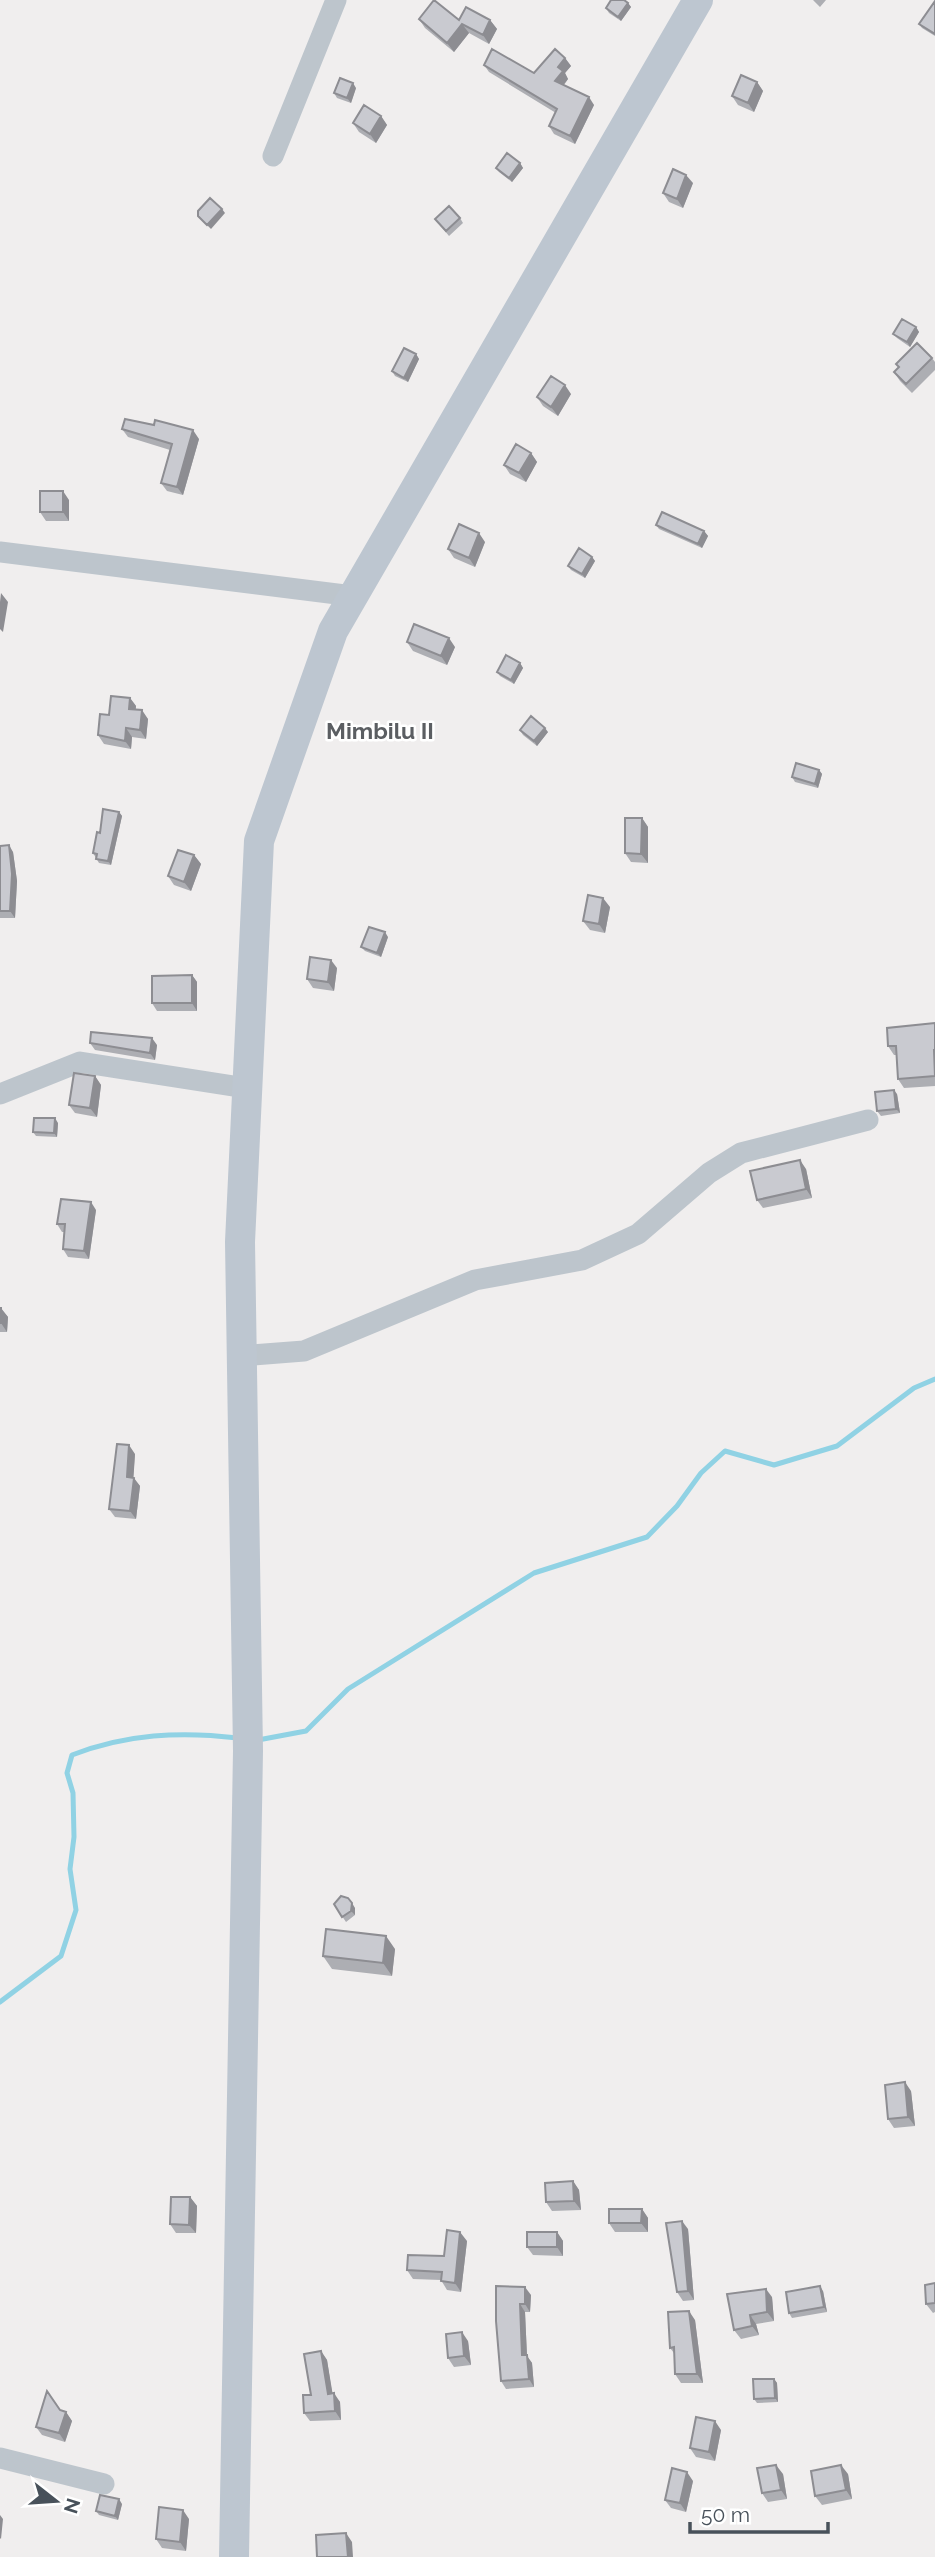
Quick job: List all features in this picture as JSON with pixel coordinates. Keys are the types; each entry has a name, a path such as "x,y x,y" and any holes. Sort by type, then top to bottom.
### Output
{"main road":[{"path":"234,2557 247,1739 240,1242 258,841 333,631 698,0"}],"street":[{"path":"273,156 336,0"},
{"path":"0,552 353,596"},
{"path":"0,1094 80,1062 247,1088"},
{"path":"240,1356 304,1351 475,1280 582,1260 638,1234 709,1173 741,1153 868,1120"},
{"path":"0,2458 104,2484"}],"building":[{"path":"434,0 459,20 466,7 490,20 483,35 462,24 447,43 419,19"},
{"path":"611,0 624,0 628,3 618,17 606,8"},
{"path":"935,1 935,34 919,24"},
{"path":"492,49 534,73 555,49 565,58 558,67 563,71 555,81 589,97 570,136 549,126 557,109 484,65"},
{"path":"741,75 757,82 748,103 732,96"},
{"path":"340,78 353,83 347,98 334,93"},
{"path":"364,105 381,116 370,134 353,123"},
{"path":"507,153 520,163 509,178 496,168"},
{"path":"673,169 686,175 677,199 663,193"},
{"path":"210,198 222,209 207,225 198,216 198,211"},
{"path":"449,206 460,218 446,231 435,219"},
{"path":"902,319 916,327 907,342 893,334"},
{"path":"917,343 932,358 906,384 894,372 899,367 896,364"},
{"path":"404,348 416,354 404,378 392,371"},
{"path":"551,376 565,385 551,407 537,397"},
{"path":"125,419 154,425 155,420 193,430 177,487 161,483 172,444 122,429"},
{"path":"516,444 531,453 519,473 504,465"},
{"path":"40,491 63,491 63,512 40,512"},
{"path":"662,512 704,531 698,544 656,525"},
{"path":"459,524 479,533 469,558 448,549"},
{"path":"579,548 592,557 582,574 568,566"},
{"path":"414,624 449,638 441,656 407,642"},
{"path":"506,655 520,663 511,680 497,672"},
{"path":"111,696 130,698 129,709 142,710 140,730 126,728 125,741 98,735 100,714 109,715"},
{"path":"531,716 545,728 534,741 520,730"},
{"path":"796,763 819,770 815,784 792,777"},
{"path":"103,809 119,812 108,861 96,859 97,854 93,853 97,832 100,833"},
{"path":"625,818 642,818 641,854 625,853"},
{"path":"9,845 12,874 10,911 0,911 0,846"},
{"path":"178,850 194,855 184,882 168,876"},
{"path":"588,895 603,898 599,924 583,921"},
{"path":"369,927 385,932 377,953 361,947"},
{"path":"310,957 331,960 328,982 307,979"},
{"path":"192,975 192,1003 152,1003 152,976"},
{"path":"935,1023 935,1076 898,1079 896,1046 888,1046 887,1028"},
{"path":"91,1032 152,1038 150,1053 90,1043"},
{"path":"74,1073 95,1076 90,1108 69,1105"},
{"path":"894,1090 896,1109 877,1111 875,1092"},
{"path":"34,1118 55,1118 54,1133 33,1132"},
{"path":"800,1160 806,1189 757,1200 750,1171"},
{"path":"61,1199 91,1202 84,1251 63,1249 65,1224 57,1224"},
{"path":"117,1444 129,1445 127,1477 134,1478 130,1511 109,1509"},
{"path":"341,1896 352,1903 351,1911 342,1917 334,1904"},
{"path":"326,1929 386,1936 383,1963 323,1956"},
{"path":"905,2082 908,2117 888,2119 885,2085"},
{"path":"573,2181 574,2201 546,2202 545,2183"},
{"path":"171,2197 190,2197 189,2225 170,2224"},
{"path":"609,2209 642,2209 641,2223 609,2223"},
{"path":"682,2221 688,2291 677,2292 666,2223"},
{"path":"447,2230 460,2232 455,2283 441,2281 442,2272 407,2270 408,2255 444,2256"},
{"path":"527,2232 557,2232 557,2247 527,2247"},
{"path":"935,2283 935,2303 926,2304 925,2285"},
{"path":"496,2286 525,2287 525,2304 520,2304 522,2355 527,2355 529,2379 501,2381"},
{"path":"820,2286 824,2307 789,2313 786,2292"},
{"path":"766,2289 767,2312 750,2315 752,2326 734,2330 727,2294"},
{"path":"689,2311 697,2374 675,2374 668,2312"},
{"path":"462,2332 464,2356 448,2358 446,2334"},
{"path":"321,2351 328,2394 334,2393 335,2411 304,2413 303,2395 311,2395 304,2354"},
{"path":"753,2379 774,2379 775,2398 754,2399"},
{"path":"47,2391 60,2410 66,2412 59,2433 36,2427"},
{"path":"696,2417 715,2421 709,2452 690,2448"},
{"path":"776,2465 781,2490 762,2493 757,2468"},
{"path":"841,2465 846,2490 815,2496 811,2471"},
{"path":"672,2468 687,2472 680,2503 665,2500"},
{"path":"100,2495 119,2499 115,2516 96,2511"},
{"path":"159,2507 183,2510 180,2542 156,2539"},
{"path":"346,2533 348,2557 317,2557 316,2535"}],"waterway":[{"path":"258,1740 306,1731 348,1689 534,1573 647,1537 677,1506 701,1473 725,1451 774,1465 837,1446 914,1388 935,1379"},
{"path":"0,2002 61,1956 76,1910 70,1869 74,1837 73,1793 67,1773 72,1755 113,1742 154,1736 238,1738"}],"district":[{"name":"Mimbilu II","path":"380,731"}]}
